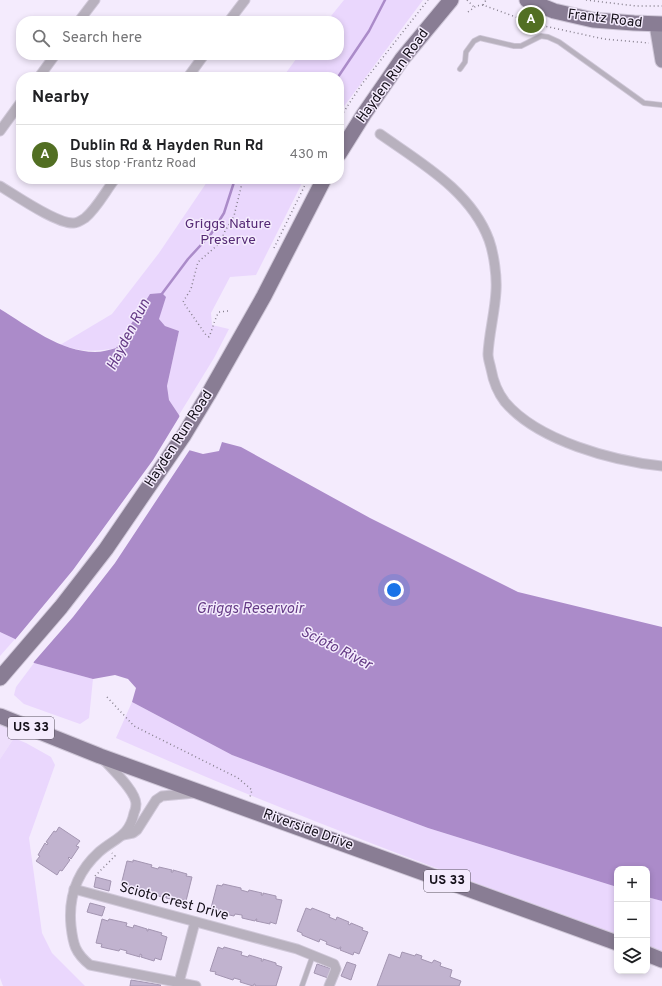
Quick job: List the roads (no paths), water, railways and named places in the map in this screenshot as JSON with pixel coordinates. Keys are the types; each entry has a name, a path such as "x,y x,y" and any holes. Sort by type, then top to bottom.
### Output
{"main road":[{"name":"Hayden Run Road","path":"344,146 364,114 399,64 450,0"},
{"name":"Frantz Road","path":"527,0 554,11 593,20 659,24"},
{"path":"659,24 659,43 662,61"},
{"name":"Hayden Run Road","path":"0,678 61,607 106,549 184,435 264,296 321,184"},
{"name":"Riverside Drive","path":"0,716 100,756 614,942"},
{"path":"650,955 662,960"}],"street":[{"path":"83,16 94,0"},
{"path":"234,16 245,0"},
{"path":"43,72 51,60"},
{"path":"192,72 200,60"},
{"path":"0,131 16,109"},
{"path":"380,134 439,176 456,192 483,226 490,242 494,260 496,290 488,356 493,381 504,402 522,418 542,431 565,441 597,453 662,466"},
{"path":"0,186 62,222 74,223 84,219 91,212 111,184"},
{"path":"100,756 134,794 136,804 129,828 123,835 98,852 81,871 76,881 70,918 75,949 90,965 178,984 196,986"},
{"path":"123,835 133,833 137,830 156,800 162,796 199,792"},
{"name":"Scioto Crest Drive","path":"74,889 297,949 313,955 336,966 329,986"},
{"path":"178,984 194,922"}],"lane":[{"path":"460,69 465,62 466,52 474,41 480,38 520,46 541,36 548,37 559,42 644,103 662,105"},
{"path":"302,986 313,955"}],"water":[{"name":"Griggs Reservoir","path":"162,293 166,297 159,319 165,326 179,331 167,386 169,400 183,424 178,447 203,454 219,451 222,442 241,447 370,518 518,592 662,627 662,901 650,898 650,866 614,866 614,886 428,828 232,755 132,702 136,688 128,679 115,675 93,679 34,663 15,639 0,632 0,309 57,343 82,351 100,352 116,348 150,294"}],"waterway":[{"name":"Hayden Run","path":"341,72 369,31 385,0"},
{"name":"Hayden Run","path":"161,295 188,259 211,234 224,213 233,184"}],"place":[{"name":"Dublin Rd & Hayden Run Rd","path":"531,20"}],"park label":[{"name":"Griggs Nature Preserve","path":"228,232"}],"water label":[{"name":"Scioto River","path":"336,649"}]}
